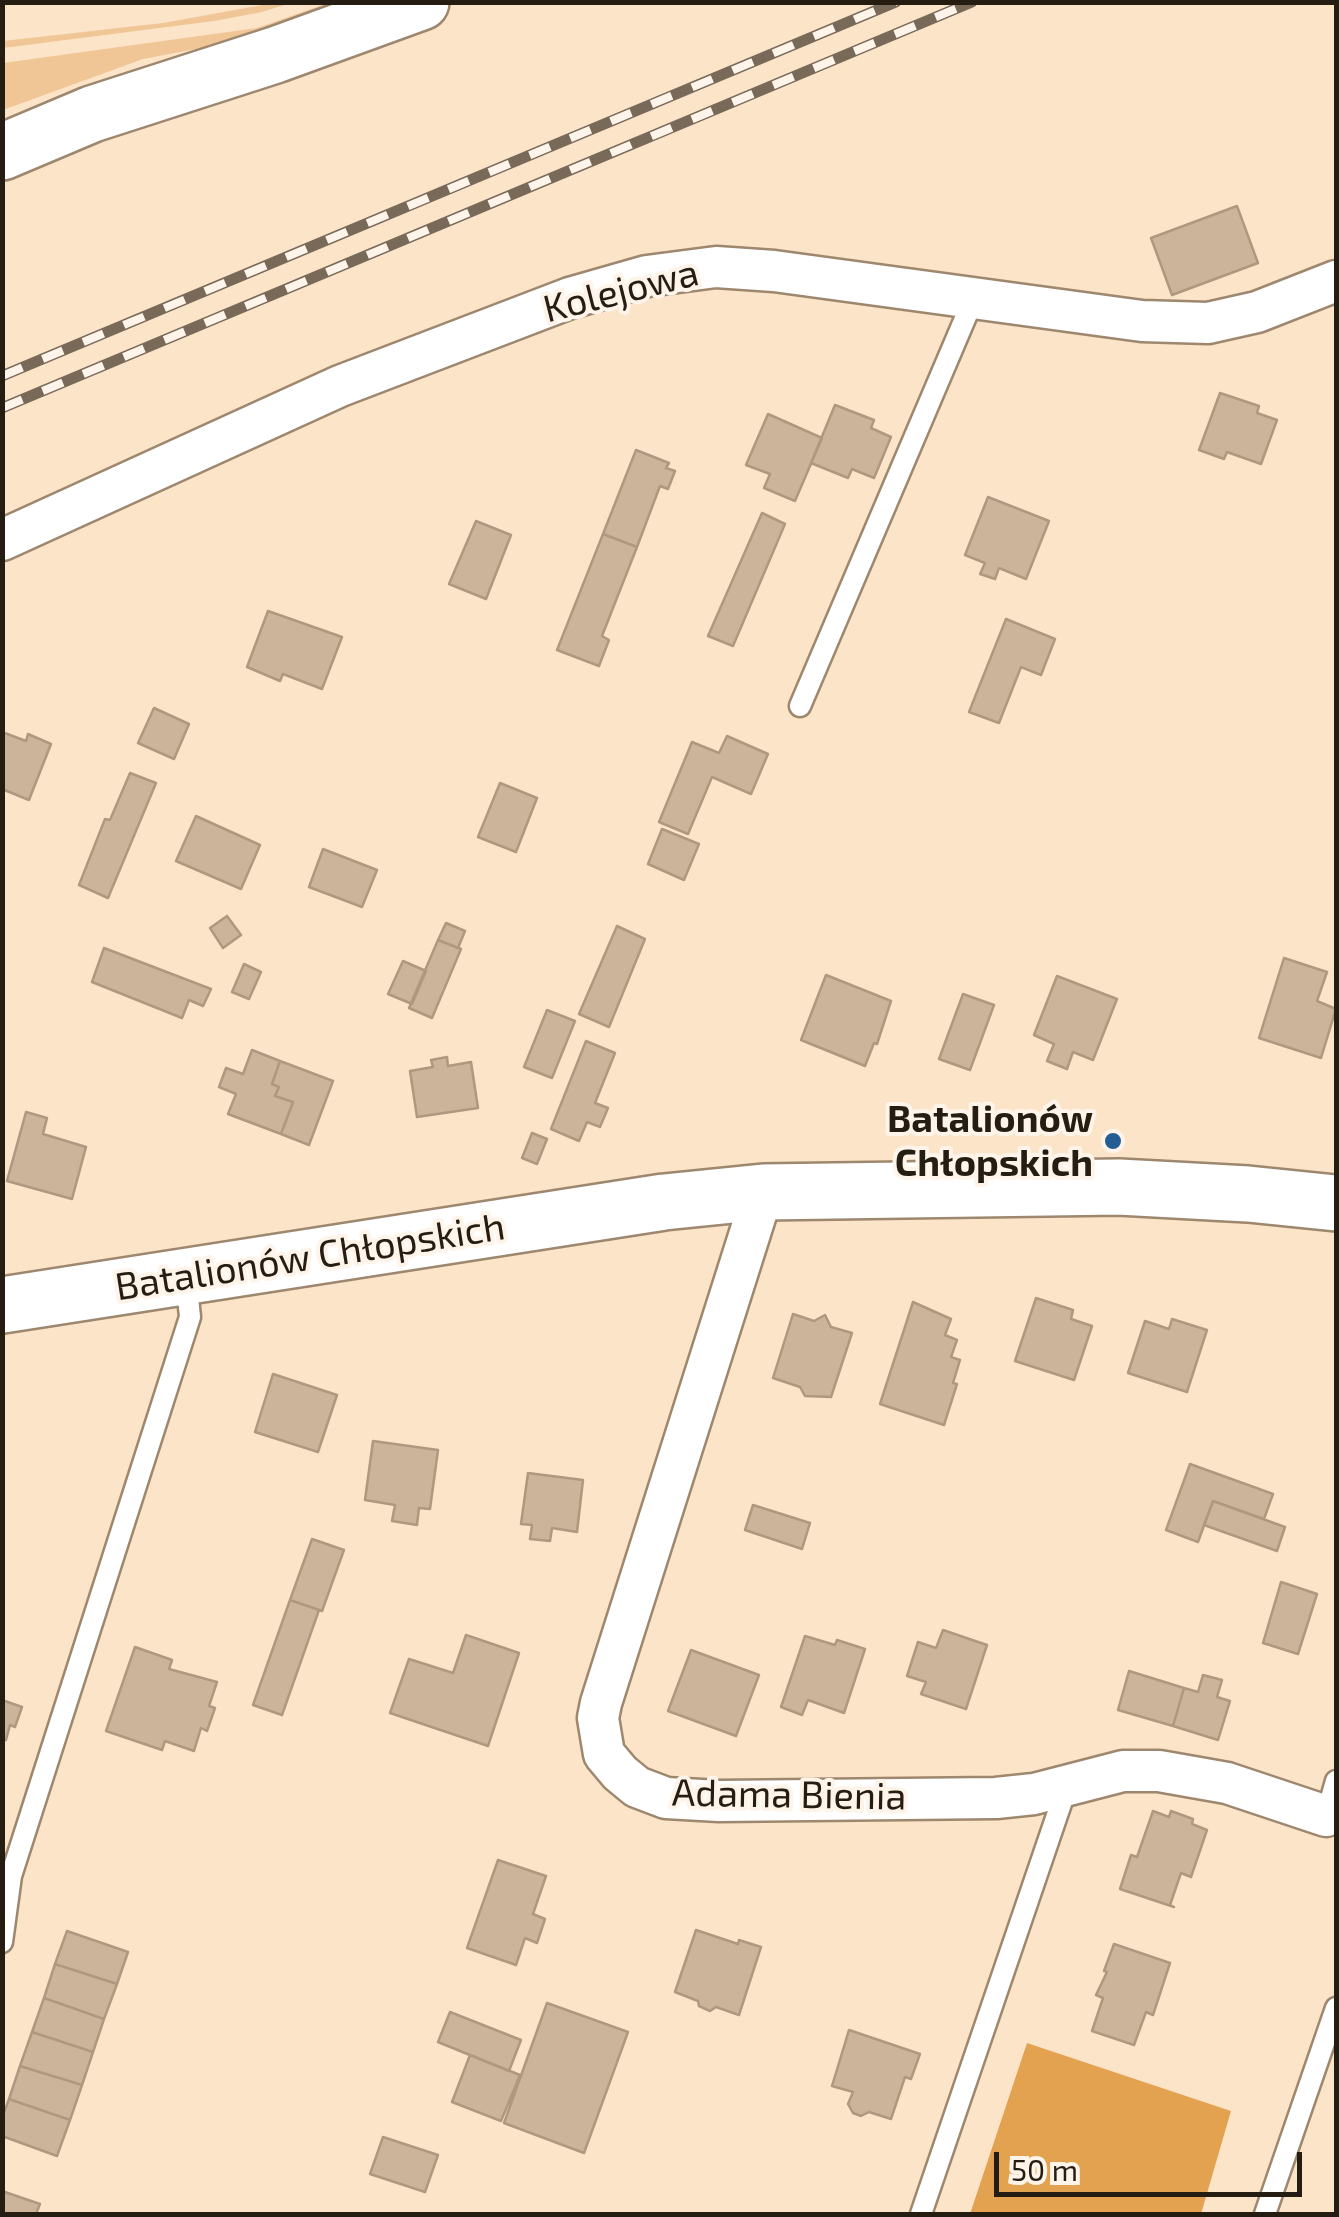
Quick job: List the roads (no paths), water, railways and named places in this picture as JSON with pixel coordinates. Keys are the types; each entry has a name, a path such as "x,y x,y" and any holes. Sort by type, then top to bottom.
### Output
{"street":[{"path":"2,152 92,114 276,55 421,2"},
{"name":"Kolejowa","path":"2,540 340,386 570,298 646,276 716,267 774,271 1142,321 1208,323 1257,312 1336,281"},
{"name":"Batalionów Chłopskich","path":"2,1305 664,1202 762,1192 1119,1187 1336,1203"},
{"name":"Adama Bienia","path":"762,1192 601,1703 598,1718 604,1754 637,1788 666,1798 996,1798 1034,1794 1123,1771 1192,1775 1333,1807"}],"lane":[{"path":"800,706 973,300"},
{"path":"2,1942 11,1876 190,1317 186,1276"},
{"path":"921,2214 1067,1785"},
{"path":"1265,2214 1336,2008"}],"railway":[{"path":"2,376 896,2"},
{"path":"2,408 972,2"}],"place":[{"name":"Batalionów Chłopskich","path":"1113,1141"}]}
